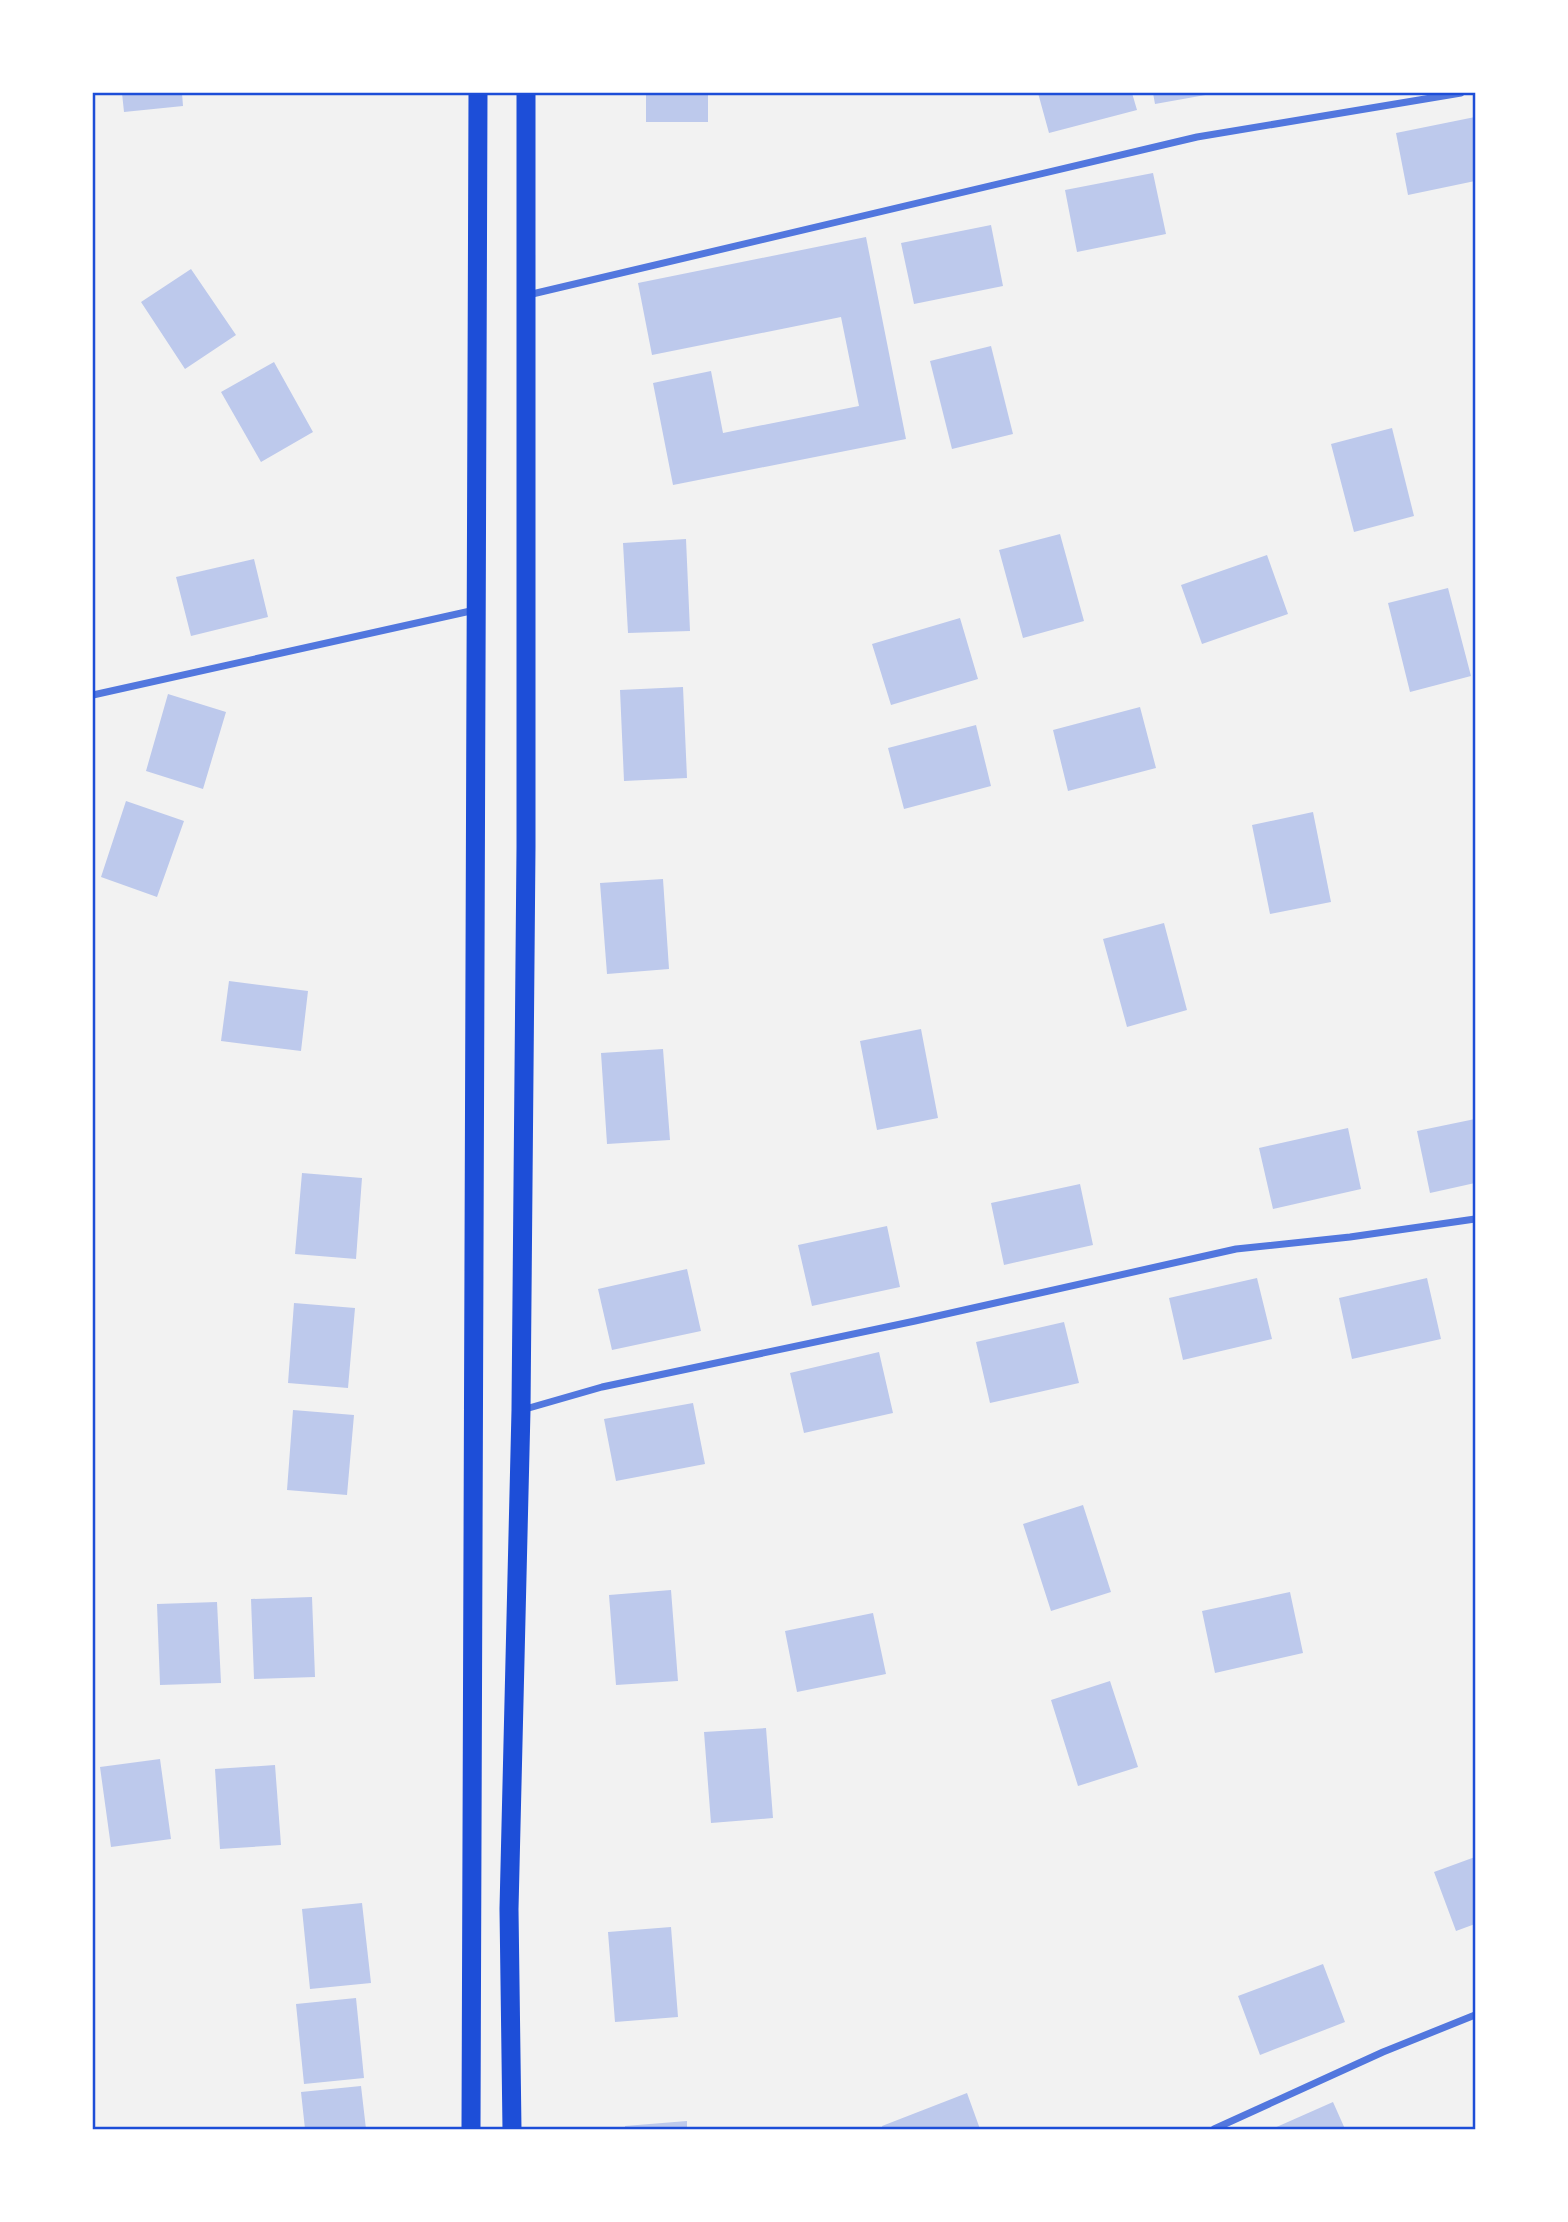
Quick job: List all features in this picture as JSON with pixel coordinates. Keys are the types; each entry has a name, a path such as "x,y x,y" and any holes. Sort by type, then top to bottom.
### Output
{"highway":[{"path":"471,2129 478,93"},
{"path":"512,2129 509,1909 522,1410 526,847 526,93"}],"street":[{"path":"526,295 1197,137 1461,93"},
{"path":"93,695 475,610"},
{"path":"522,1410 602,1387 1236,1249 1350,1237 1475,1219"},
{"path":"1214,2129 1383,2052 1475,2015"}],"building":[{"path":"122,93 182,93 183,106 124,112"},
{"path":"646,93 708,93 708,122 646,122"},
{"path":"1038,93 1132,93 1137,110 1049,133"},
{"path":"1153,93 1211,93 1211,94 1155,104"},
{"path":"1475,117 1475,181 1408,195 1396,133"},
{"path":"1153,173 1166,234 1077,252 1065,190"},
{"path":"991,225 1003,286 914,304 901,243"},
{"path":"866,237 906,439 673,485 653,383 711,371 723,433 859,406 841,317 652,355 638,283"},
{"path":"191,269 236,335 185,369 141,302"},
{"path":"991,346 1013,434 952,449 930,361"},
{"path":"274,362 313,432 261,462 221,392"},
{"path":"1392,428 1414,516 1354,532 1331,444"},
{"path":"1060,534 1084,621 1023,638 999,550"},
{"path":"686,539 690,631 628,633 623,543"},
{"path":"1267,555 1288,614 1202,644 1181,585"},
{"path":"254,559 268,617 191,636 176,577"},
{"path":"1448,588 1471,676 1410,692 1388,603"},
{"path":"960,618 978,679 891,705 872,644"},
{"path":"683,687 687,778 624,781 620,690"},
{"path":"168,694 226,712 203,789 146,771"},
{"path":"1140,707 1156,768 1068,791 1053,730"},
{"path":"976,725 991,786 904,809 888,748"},
{"path":"126,801 184,821 157,897 101,877"},
{"path":"1313,812 1331,902 1270,914 1252,825"},
{"path":"663,879 669,969 607,974 600,883"},
{"path":"1164,923 1187,1010 1127,1027 1103,939"},
{"path":"229,981 308,991 301,1051 221,1041"},
{"path":"921,1029 938,1118 877,1130 860,1041"},
{"path":"663,1049 670,1140 607,1144 601,1053"},
{"path":"1475,1119 1475,1183 1430,1193 1417,1131"},
{"path":"1348,1128 1361,1189 1273,1209 1259,1148"},
{"path":"302,1173 362,1178 356,1259 295,1254"},
{"path":"1080,1184 1093,1245 1004,1265 991,1203"},
{"path":"887,1226 900,1287 812,1306 798,1245"},
{"path":"687,1269 701,1331 612,1350 598,1289"},
{"path":"1257,1278 1272,1339 1183,1360 1169,1298"},
{"path":"1427,1278 1441,1339 1352,1359 1339,1298"},
{"path":"294,1303 355,1308 348,1388 288,1383"},
{"path":"1064,1322 1079,1383 990,1403 976,1342"},
{"path":"879,1352 893,1413 804,1433 790,1373"},
{"path":"693,1403 705,1464 616,1481 604,1419"},
{"path":"293,1410 354,1415 347,1495 287,1490"},
{"path":"1083,1505 1111,1592 1051,1611 1023,1524"},
{"path":"671,1590 678,1681 616,1685 609,1595"},
{"path":"1290,1592 1303,1653 1215,1673 1202,1611"},
{"path":"312,1597 315,1677 254,1679 251,1599"},
{"path":"217,1602 221,1683 160,1685 157,1604"},
{"path":"873,1613 886,1674 797,1692 785,1631"},
{"path":"1110,1681 1138,1767 1078,1786 1051,1700"},
{"path":"766,1728 773,1818 711,1823 704,1732"},
{"path":"160,1759 171,1839 111,1847 100,1767"},
{"path":"275,1765 281,1845 220,1849 215,1769"},
{"path":"1475,1857 1475,1924 1456,1931 1434,1872"},
{"path":"362,1903 371,1983 310,1989 302,1909"},
{"path":"671,1927 678,2017 615,2022 608,1932"},
{"path":"1323,1964 1345,2022 1260,2055 1238,1996"},
{"path":"356,1998 364,2078 304,2084 296,2004"},
{"path":"361,2086 366,2129 305,2129 301,2092"},
{"path":"967,2093 980,2129 883,2129 882,2126"},
{"path":"1333,2102 1345,2129 1272,2129"},
{"path":"687,2121 687,2129 625,2129 625,2126"}]}
